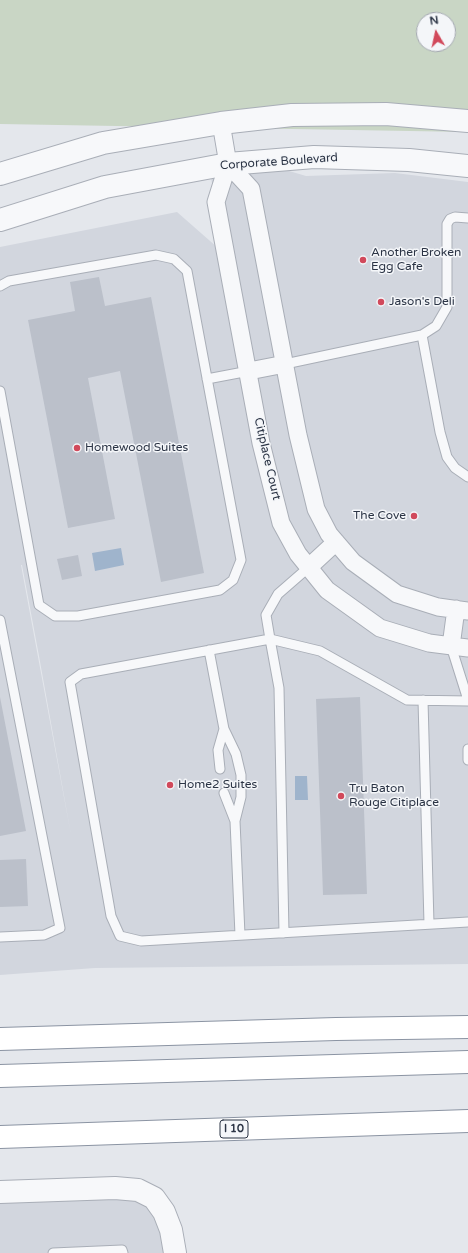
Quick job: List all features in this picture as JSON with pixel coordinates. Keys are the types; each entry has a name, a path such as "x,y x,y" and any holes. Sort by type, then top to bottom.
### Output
{"highway":[{"path":"0,1040 468,1027"},
{"path":"0,1076 468,1062"},
{"name":"I 10","path":"0,1137 468,1121"}],"street":[{"path":"0,174 103,143 221,123 292,115 386,114 468,121"},
{"name":"Citiplace Court","path":"221,123 228,164 216,202 249,371 261,443 282,523 298,554 327,590 380,628 429,643 468,648"},
{"name":"Corporate Boulevard","path":"0,220 105,187 228,164 314,157 409,160 468,166"},
{"path":"228,164 251,188 298,435 316,510 329,534 353,562 397,594 438,606 462,610 451,646"},
{"path":"249,371 285,364"},
{"path":"309,567 336,542"},
{"path":"0,1192 115,1188 138,1190 154,1198 164,1212 171,1230 175,1253"}],"lane":[{"path":"285,364 422,335 436,326 447,307 447,224 450,219 454,217 468,218"},
{"path":"0,286 9,281 156,255 174,259 187,271 241,560 233,580 220,590 78,616 55,616 39,605 0,391"},
{"path":"422,335 440,432 447,457 455,468 468,477"},
{"path":"207,379 249,371"},
{"path":"284,933 279,688 266,615 278,594 309,567"},
{"path":"0,620 60,928 44,935 0,937"},
{"path":"451,646 468,700 407,700 320,651 270,639 81,674 70,682 111,916 120,936 141,941 468,922"},
{"path":"210,650 224,729 236,754 241,775 241,797 235,821 240,935"},
{"path":"423,700 429,924"},
{"path":"220,769 218,750 224,729"},
{"path":"468,749 468,760"},
{"path":"224,793 235,821"},
{"path":"53,1253 122,1250 123,1253"}],"shaded area":[{"path":"279,168 306,176 395,173 468,182 468,964 95,968 0,975 0,247 177,212 226,255 211,178","holes":["21,565 39,656 71,835"]},
{"path":"138,1190 175,1253 0,1253 0,1195"}],"green space":[{"path":"0,0 468,0 468,132 0,124"}],"water":[{"path":"121,548 124,565 95,571 92,553"},
{"path":"295,776 307,776 308,800 295,800"}],"building":[{"name":"Homewood Suites","path":"99,277 105,306 151,297 204,573 161,582 120,371 88,378 115,519 68,528 28,320 75,311 70,282"},
{"path":"78,555 82,576 62,580 57,559"},
{"path":"0,697 26,831 0,836"},
{"name":"Tru Baton Rouge Citiplace","path":"360,697 367,894 323,895 316,699"},
{"path":"26,859 28,906 0,907 0,860"}],"place":[{"name":"Another Broken Egg Cafe","path":"363,260"},
{"name":"Jason's Deli","path":"381,302"},
{"name":"Homewood Suites","path":"77,448"},
{"name":"The Cove","path":"414,516"},
{"name":"Home2 Suites","path":"170,785"},
{"name":"Tru Baton Rouge Citiplace","path":"341,796"}]}
